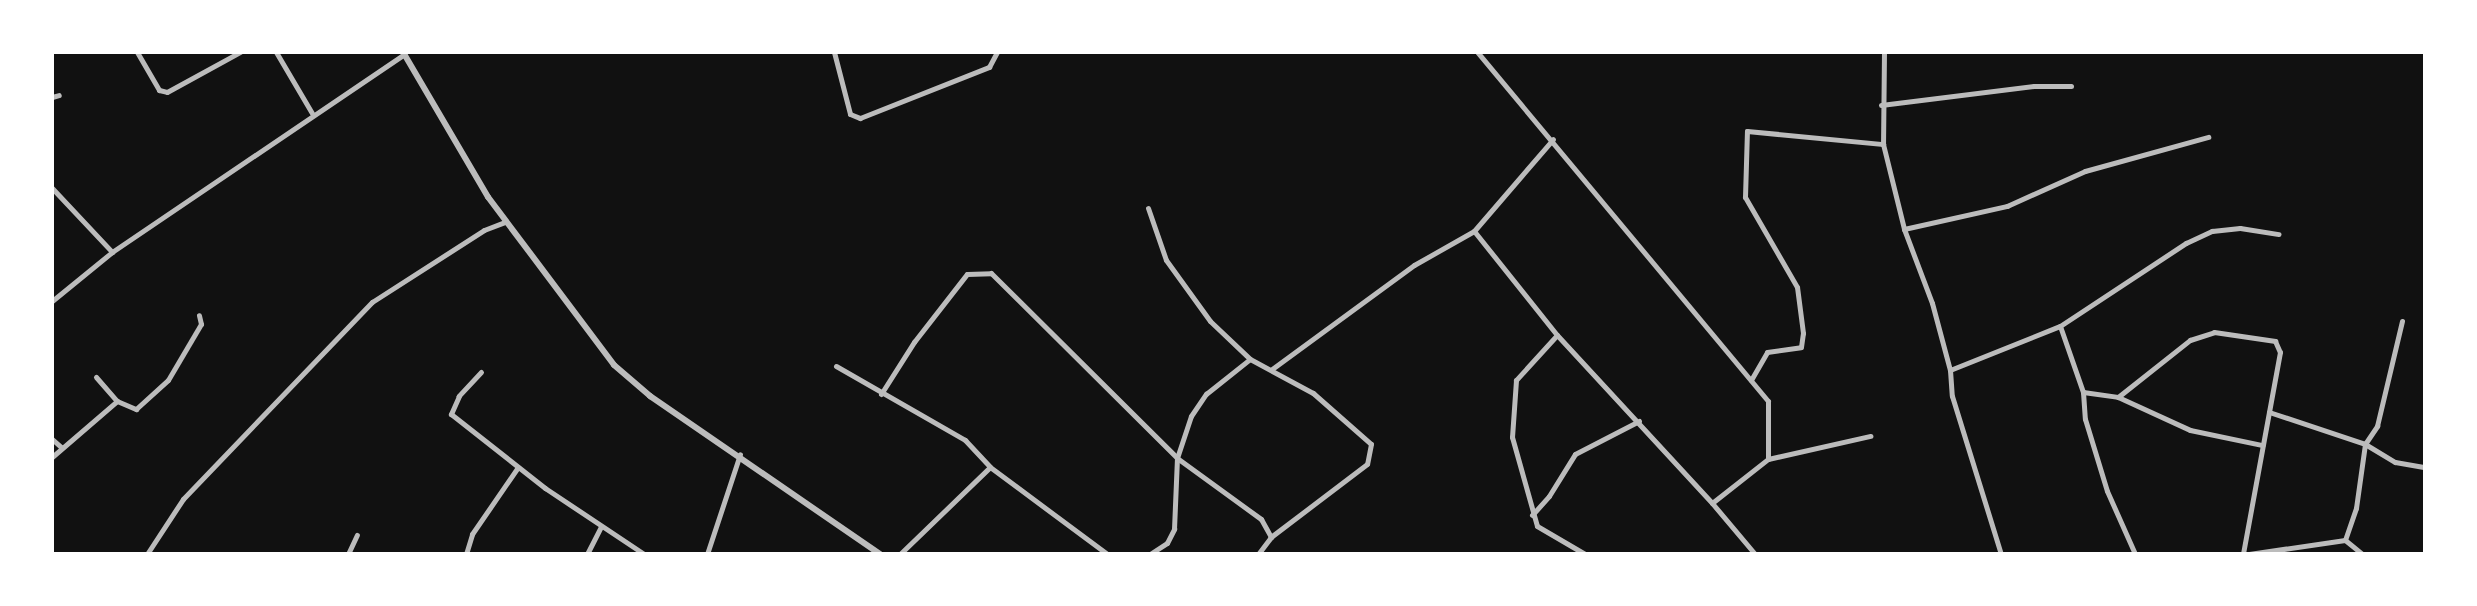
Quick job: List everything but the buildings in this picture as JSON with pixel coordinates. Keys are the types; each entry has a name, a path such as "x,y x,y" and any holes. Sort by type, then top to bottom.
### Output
{"street":[{"path":"137,52 159,90 167,92 240,52"},
{"path":"276,52 313,113"},
{"path":"833,53 850,114 860,118 989,67 997,52"},
{"path":"1477,52 1553,139 1768,401 1768,459"},
{"path":"1884,52 1881,104 1883,144 1904,229 1932,303 1950,370 1952,396 2001,554"},
{"path":"52,301 111,252 403,53 432,107 505,222 614,365 650,396 740,454 880,554"},
{"path":"1881,104 2035,86 2071,86"},
{"path":"1751,380 1767,352 1801,347 1802,333 1797,287 1745,197 1747,131 1883,144"},
{"path":"1904,229 2007,206 2084,172 2208,136"},
{"path":"1272,369 1414,265 1474,231 1553,139"},
{"path":"52,188 111,252"},
{"path":"1148,208 1166,260 1186,293 1250,359 1272,369 1347,421 1371,444 1372,453 1367,464 1271,537 1258,554"},
{"path":"147,554 183,499 372,302 484,230 505,222"},
{"path":"1950,370 2060,326 2204,235 2240,228 2279,234"},
{"path":"1474,231 1558,335 1712,503 1755,554"},
{"path":"881,394 914,342 967,274 980,270 1001,279 1177,458 1261,519 1271,537"},
{"path":"96,377 117,401 136,408 168,380 201,324 199,315"},
{"path":"2345,540 2356,508 2365,444 2377,426 2402,321"},
{"path":"2060,326 2083,392 2085,419 2107,491 2135,554"},
{"path":"2118,397 2190,340 2214,332 2275,341 2280,352 2242,554"},
{"path":"1558,335 1524,369 1513,392 1514,451 1537,526 1574,552 1585,554"},
{"path":"1150,554 1167,542 1174,529 1177,458 1198,404 1250,359"},
{"path":"836,366 965,440 990,467 1102,545 1107,554"},
{"path":"481,372 459,396 451,415 518,467 644,554"},
{"path":"2083,392 2118,397 2190,430 2262,445"},
{"path":"52,457 62,448 74,443 117,401"},
{"path":"2269,412 2365,444 2395,463 2424,467"},
{"path":"1532,515 1549,496 1575,454 1639,422"},
{"path":"1712,503 1768,459 1870,436"},
{"path":"52,439 62,448"},
{"path":"707,554 740,454"},
{"path":"466,554 472,534 518,467"},
{"path":"900,554 990,467"},
{"path":"587,554 601,526"},
{"path":"348,554 357,535"},
{"path":"2249,554 2345,540 2362,554"}]}
